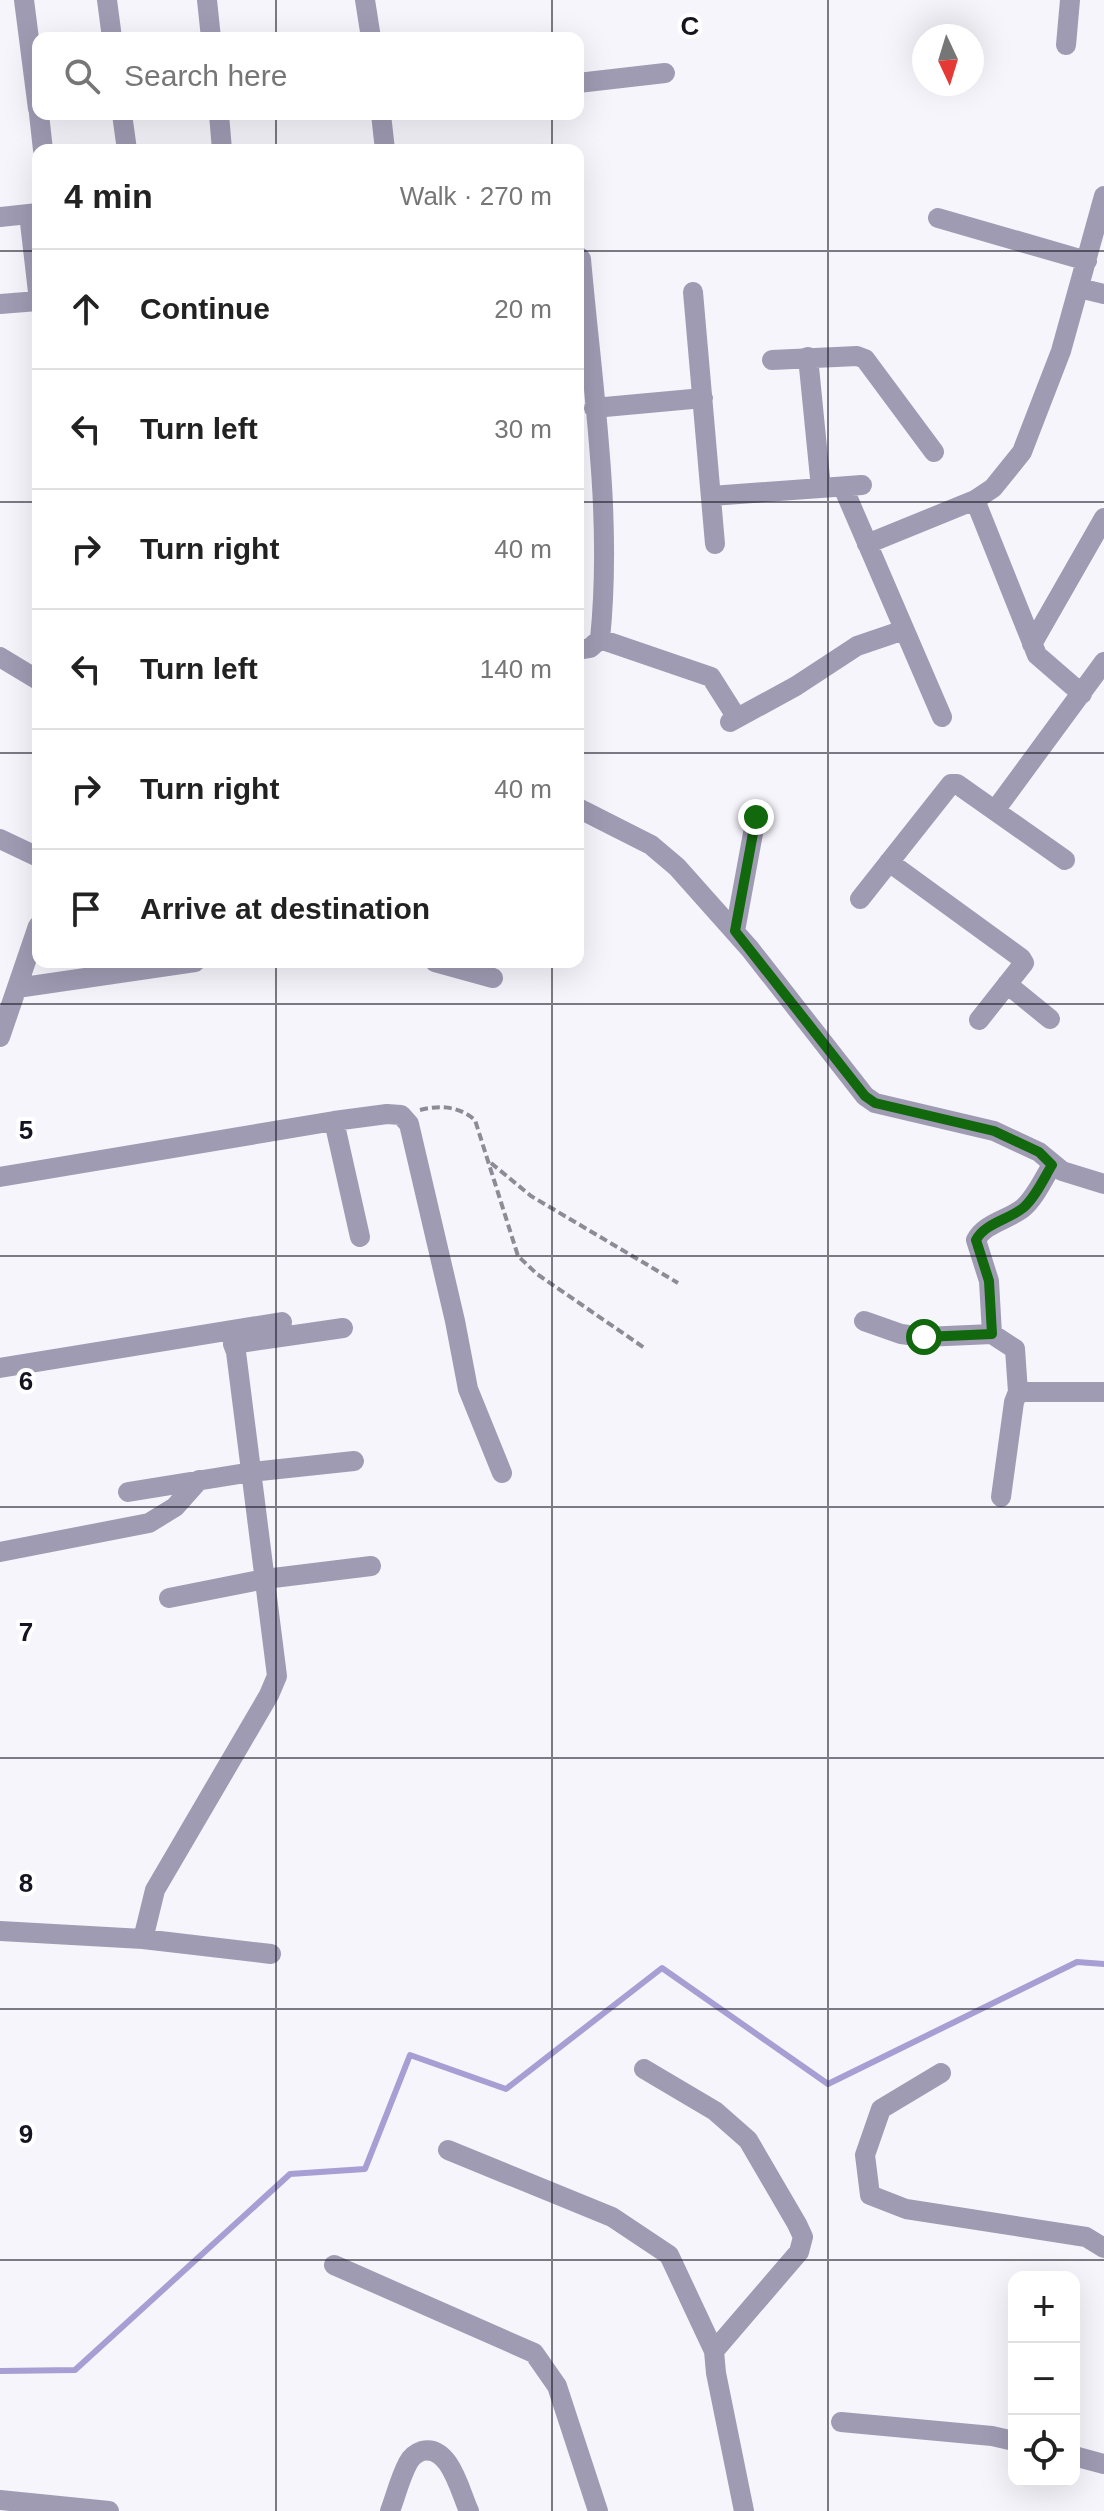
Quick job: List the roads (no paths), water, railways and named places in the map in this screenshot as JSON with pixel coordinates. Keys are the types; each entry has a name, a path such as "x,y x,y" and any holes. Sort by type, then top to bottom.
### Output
{"street":[{"path":"24,0 32,64"},
{"path":"107,0 111,32"},
{"path":"207,0 210,32"},
{"path":"365,0 370,32"},
{"path":"1066,45 1070,0"},
{"path":"584,82 665,73"},
{"path":"39,120 42,144"},
{"path":"123,120 126,144"},
{"path":"220,120 222,144"},
{"path":"382,120 384,144"},
{"path":"867,544 975,500 993,488 1022,452 1061,351 1104,196"},
{"path":"0,217 32,214"},
{"path":"938,218 1087,261"},
{"path":"1079,288 1104,294"},
{"path":"693,292 715,544"},
{"path":"584,293 603,512 604,601 600,639 584,649"},
{"path":"0,304 32,301"},
{"path":"772,360 857,356 865,359 934,452"},
{"path":"808,357 821,488"},
{"path":"594,408 703,398"},
{"path":"711,496 853,486 867,544 942,717"},
{"path":"975,500 1037,655 1082,694"},
{"path":"1032,644 1104,518"},
{"path":"600,639 711,677 733,720 796,686 857,646 904,630"},
{"path":"0,657 32,676"},
{"path":"996,809 1104,662"},
{"path":"860,899 951,784 957,784 996,809 1065,860"},
{"path":"584,811 651,845 677,867 735,931 865,1096 875,1103 994,1131 1039,1152 1062,1171 1104,1184"},
{"path":"735,931 756,817"},
{"path":"0,839 32,854"},
{"path":"889,862 1024,963 979,1020"},
{"path":"0,1037 32,944"},
{"path":"17,988 154,968"},
{"path":"457,968 493,978"},
{"path":"1007,984 1050,1019"},
{"path":"0,1177 334,1121 401,1115 409,1124 468,1389 502,1473"},
{"path":"334,1121 360,1237"},
{"path":"992,1334 989,1281 976,1240 981,1230 1026,1206 1052,1165"},
{"path":"864,1321 901,1334 924,1337 992,1334 1015,1349 1018,1392 1001,1497"},
{"path":"0,1368 282,1322"},
{"path":"207,1333 233,1344 343,1328"},
{"path":"143,1939 155,1890 269,1695 277,1676 233,1344"},
{"path":"1018,1392 1104,1392"},
{"path":"128,1492 252,1472 354,1461"},
{"path":"0,1552 149,1523 175,1507 199,1480"},
{"path":"169,1598 265,1579 371,1566"},
{"path":"0,1931 143,1939 271,1954"},
{"path":"644,2069 715,2111 748,2140 803,2237 799,2252 714,2351"},
{"path":"941,2073 881,2109 865,2155 870,2195 906,2209 1086,2237 1104,2248"},
{"path":"448,2150 612,2217 669,2255 714,2351 744,2511"},
{"path":"334,2265 534,2353 557,2386 598,2511"},
{"path":"841,2422 1008,2440"},
{"path":"390,2511 409,2460 418,2452 429,2450 440,2454 448,2464 469,2511"},
{"path":"1080,2458 1104,2464"},
{"path":"0,2500 109,2511"}],"waterway":[{"path":"0,2371 75,2370 290,2174 365,2169 410,2055 506,2089 662,1968 828,2084 1077,1962 1104,1964"}]}
